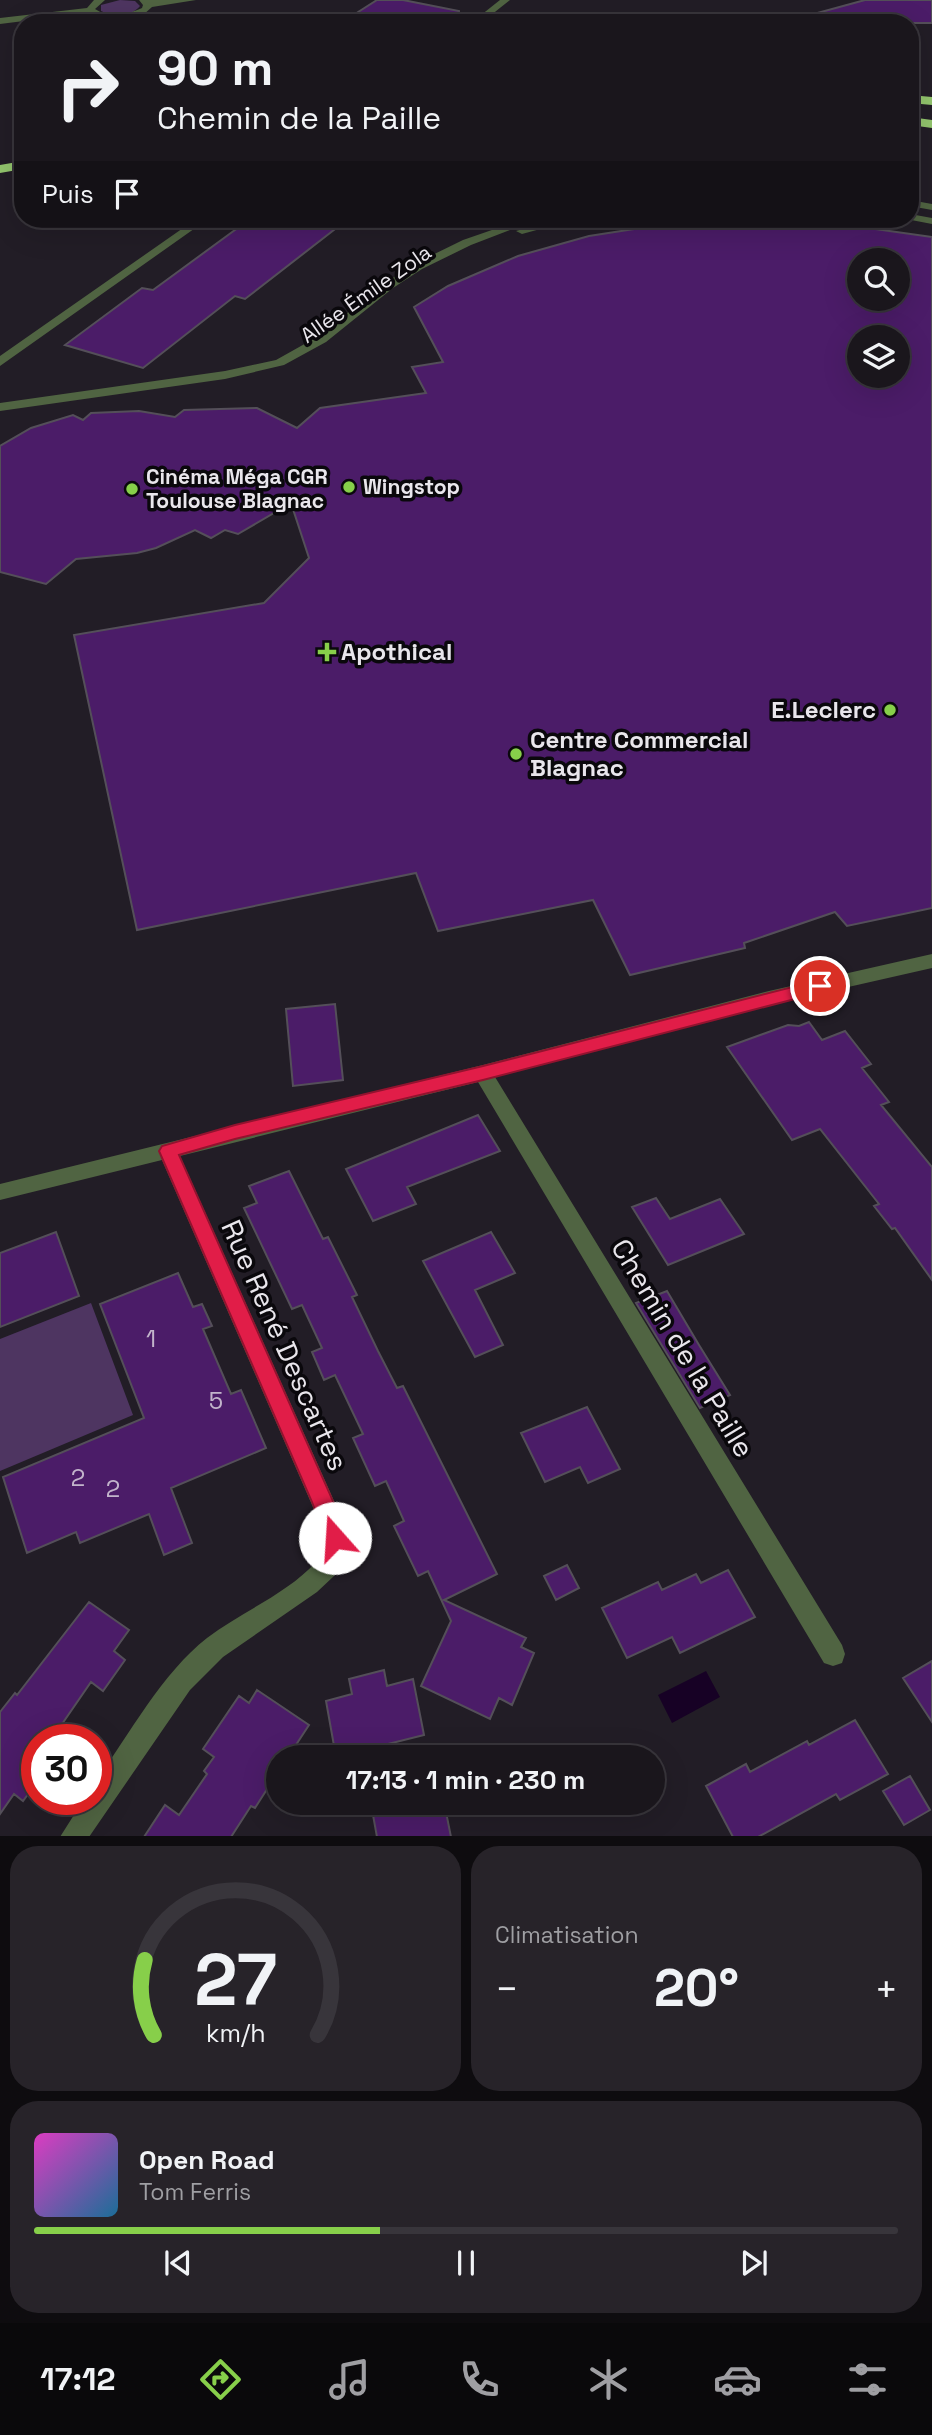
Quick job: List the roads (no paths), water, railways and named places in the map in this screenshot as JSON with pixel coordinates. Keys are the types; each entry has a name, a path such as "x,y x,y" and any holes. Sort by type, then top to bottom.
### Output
{"street":[{"path":"90,10 93,4 101,0"},
{"path":"133,14 146,10 146,2 192,0"},
{"path":"487,14 506,0"},
{"path":"57,14 90,10 99,14"},
{"path":"0,362 190,228"},
{"name":"Allée Émile Zola","path":"219,376 290,359 332,333 373,298 416,268 482,236 506,228"},
{"name":"Allée Émile Zola","path":"0,407 219,376 265,373 303,362 331,345 409,283 443,262 503,238 539,228"},
{"path":"0,1192 483,1073 769,998 932,961"},
{"name":"Chemin de la Paille","path":"483,1073 833,1654"},
{"name":"Rue René Descartes","path":"73,1836 181,1681 214,1648 309,1584 326,1568 333,1553 335,1538 322,1501 168,1151"}],"place":[{"name":"Wingstop","path":"349,487"},
{"name":"Cinéma Méga CGR Toulouse Blagnac","path":"132,489"},
{"name":"Apothical","path":"327,652"},
{"name":"E.Leclerc","path":"890,710"},
{"name":"Centre Commercial Blagnac","path":"516,754"}]}
